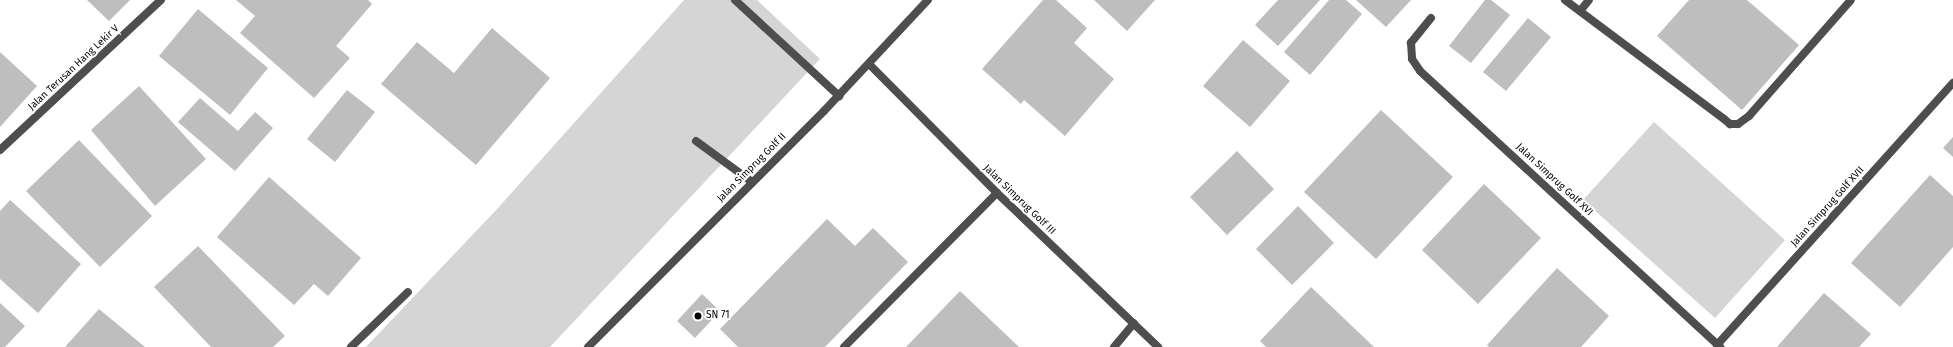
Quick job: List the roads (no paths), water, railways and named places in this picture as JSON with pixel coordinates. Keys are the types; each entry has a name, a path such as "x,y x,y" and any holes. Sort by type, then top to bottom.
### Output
{"street":[{"name":"Jalan Terusan Hang Lekir V","path":"0,150 161,0"},
{"path":"735,0 839,96"},
{"name":"Jalan Simprug Golf II","path":"588,347 839,96 928,0"},
{"path":"1565,0 1730,124 1738,124 1749,116 1851,0"},
{"path":"1580,11 1589,0"},
{"name":"Jalan Simprug Golf XVI","path":"1431,18 1411,43 1412,59 1420,71 1718,346"},
{"name":"Jalan Simprug Golf III","path":"869,64 997,194 1158,347"},
{"name":"Jalan Simprug Golf XVII","path":"1718,346 1953,83"},
{"path":"696,141 752,182"},
{"path":"844,347 997,194"},
{"path":"351,347 408,292"},
{"path":"1114,347 1134,323"}],"place":[{"name":"SN 71","path":"698,316"}]}
